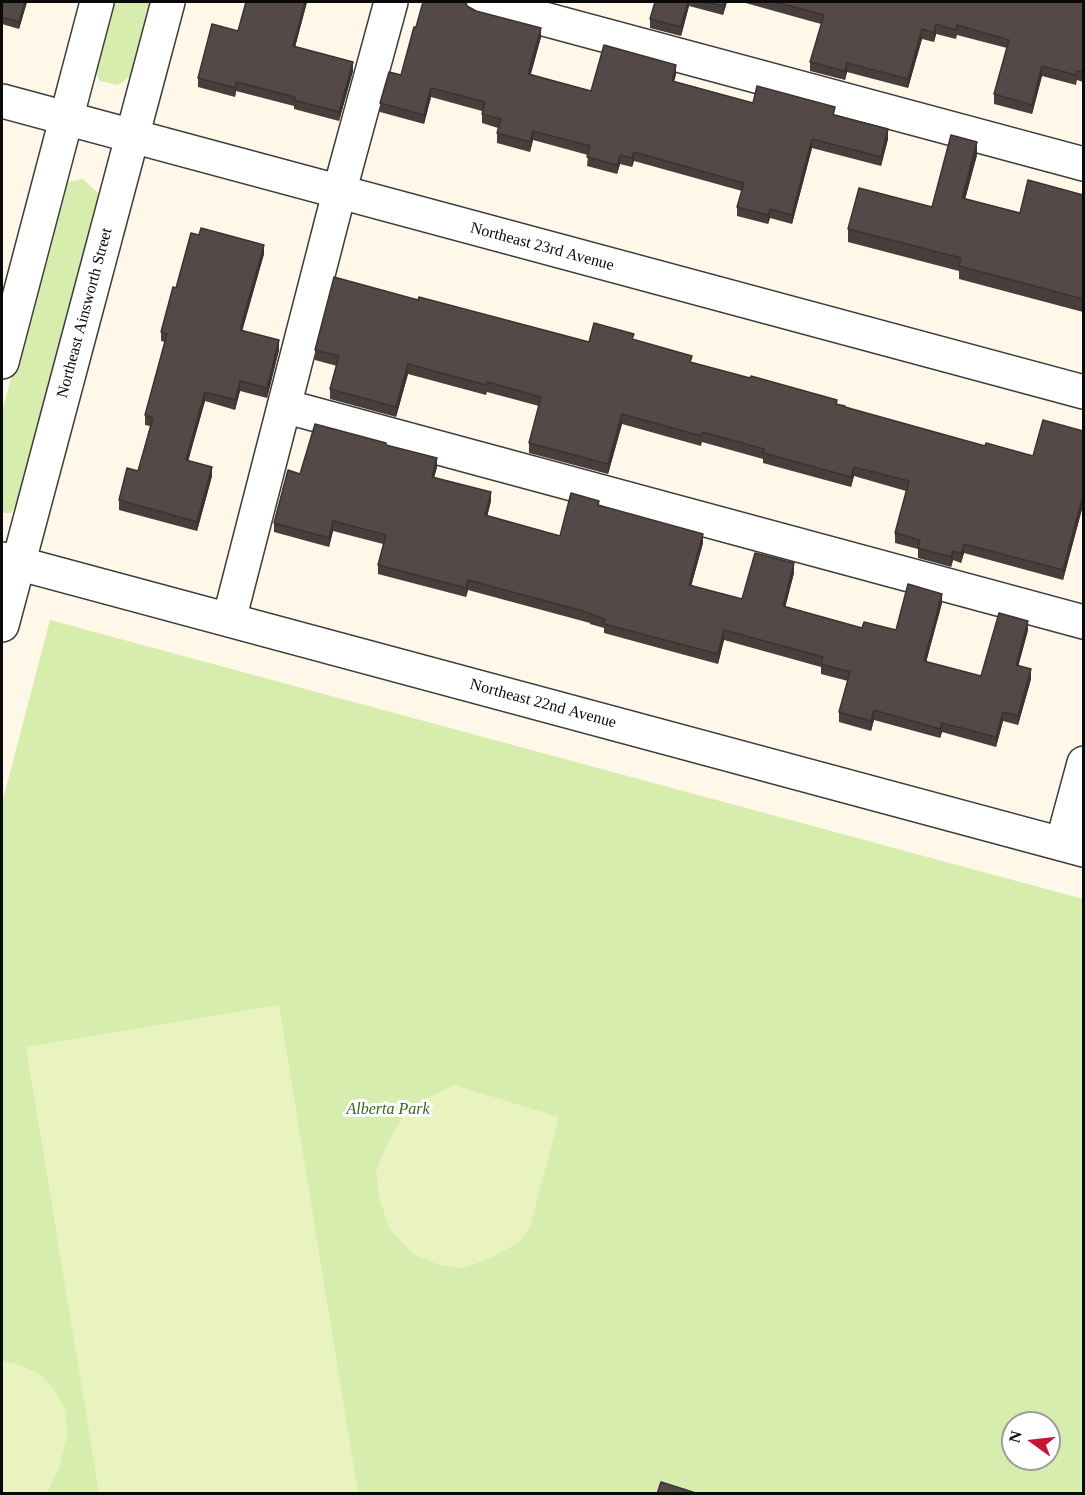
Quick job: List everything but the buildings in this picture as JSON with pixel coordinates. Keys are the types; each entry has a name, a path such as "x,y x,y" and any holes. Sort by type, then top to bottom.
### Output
{"street":[{"path":"2,362 97,2"},
{"name":"Northeast Ainsworth Street","path":"2,625 10,561 132,137 168,2"},
{"path":"229,620 339,192 392,2"},
{"path":"482,2 1083,164"},
{"name":"Northeast 23rd Avenue","path":"2,101 1083,392"},
{"path":"284,406 1083,622"},
{"name":"Northeast 22nd Avenue","path":"10,561 1073,847"},
{"path":"1073,847 1083,763"}],"green space":[{"path":"108,2 151,2 131,76 118,85 100,81 91,64"},
{"path":"83,179 100,195 21,497 11,513 2,513 2,412 63,183"},
{"name":"Alberta Park","path":"50,620 1083,899 1083,1493 2,1494 2,803"},
{"path":"279,1005 358,1493 99,1493 26,1047"},
{"path":"454,1085 559,1117 530,1227 519,1242 493,1257 464,1268 439,1265 413,1254 390,1230 380,1201 376,1171 387,1144 402,1119 425,1099"},
{"path":"2,1362 17,1364 40,1374 54,1389 66,1411 67,1437 59,1468 47,1493 2,1493"}]}
